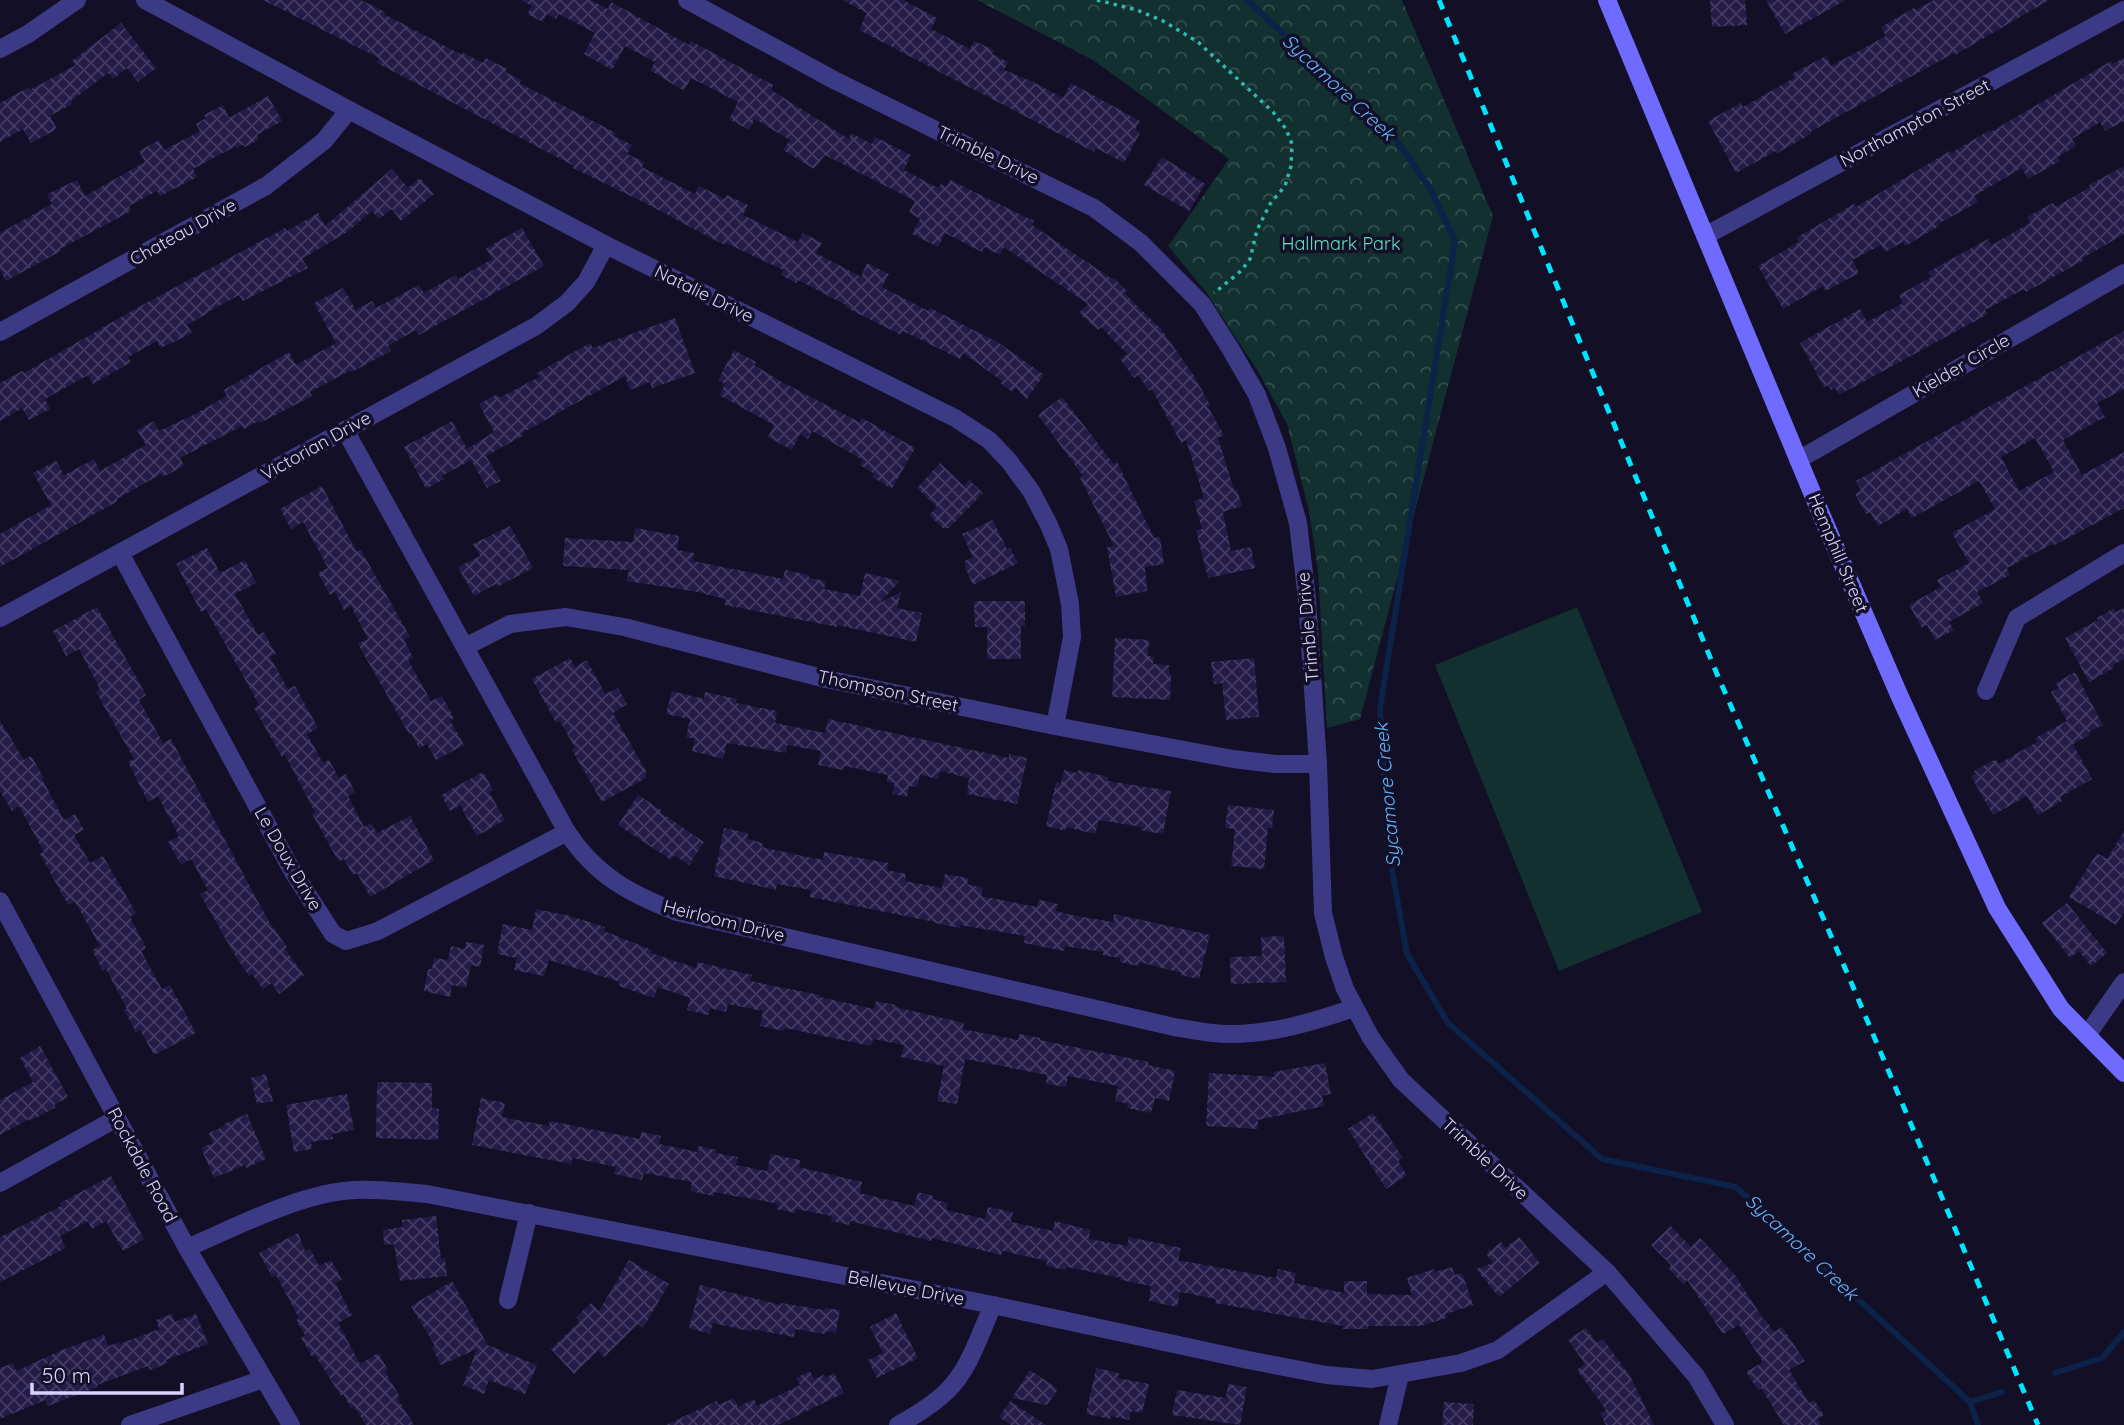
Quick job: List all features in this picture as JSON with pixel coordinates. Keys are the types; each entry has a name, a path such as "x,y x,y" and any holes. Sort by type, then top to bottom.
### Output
{"street":[{"path":"0,49 28,34 77,0"},
{"name":"Natalie Drive","path":"145,0 606,245 955,418 989,440 1031,491 1059,549 1070,604 1072,636 1055,726"},
{"name":"Trimble Drive","path":"687,0 834,80 1094,208 1141,243 1202,304 1257,395 1277,448 1298,523 1307,599 1318,764 1322,913 1334,957 1354,1008 1371,1038 1401,1080 1607,1272 1696,1377 1725,1425"},
{"name":"Hemphill Street","path":"1606,0 1900,697 1997,908 2061,1009 2124,1073"},
{"name":"Northampton Street","path":"1705,236 2124,10"},
{"name":"Chateau Drive","path":"0,332 266,186 324,141 349,110"},
{"name":"Victorian Drive","path":"0,618 536,326 567,303 586,282 606,245"},
{"name":"Kielder Circle","path":"1798,460 2124,273"},
{"name":"Heirloom Drive","path":"345,429 575,845 614,882 642,899 677,912 1214,1034 1240,1034 1314,1021 1354,1008"},
{"name":"Le Doux Drive","path":"120,553 293,872 333,934 346,941 378,931 567,832"},
{"path":"1986,691 2017,618 2124,553"},
{"name":"Thompson Street","path":"465,647 510,624 566,617 624,627 825,678 1055,726 1233,759 1275,764 1318,764"},
{"name":"Rockdale Road","path":"0,901 187,1248 292,1425"},
{"path":"2087,1035 2124,982"},
{"path":"0,1183 117,1118"},
{"name":"Bellevue Drive","path":"187,1248 281,1208 319,1196 355,1190 427,1194 993,1305 1248,1360 1326,1375 1372,1379 1461,1363 1499,1350 1607,1272"},
{"path":"508,1300 528,1213"},
{"path":"898,1425 929,1407 949,1390 965,1366 993,1305"},
{"path":"1388,1425 1400,1375"},
{"path":"130,1425 263,1379"}],"path":[{"path":"1097,0 1137,10 1163,21 1198,42 1273,112 1286,129 1292,144 1291,166 1285,186 1270,204 1257,230 1250,259 1241,271 1202,304"}],"green space":[{"name":"Hallmark Park","path":"977,0 1402,0 1493,216 1360,719 1327,728 1318,570 1309,511 1287,424 1259,373 1206,292 1168,246 1229,159 1093,60"},
{"path":"1577,607 1702,912 1559,971 1435,665"}],"building":[{"path":"263,0 361,0 462,55 463,53 483,63 486,58 507,69 505,72 521,80 519,83 616,133 614,136 632,145 627,154 644,162 642,167 695,194 699,186 725,199 727,195 748,205 743,215 798,242 803,233 822,243 816,253 861,277 867,263 889,274 882,287 999,343 1044,375 1026,400 1016,387 1012,392 1000,383 1002,381 963,353 960,359 903,331 901,335 798,280 796,283 781,275 783,270 726,243 725,245 573,168 574,166 377,63 379,58"},
{"path":"521,0 591,0 608,9 611,2 689,45 691,41 773,85 771,90 849,139 851,133 872,144 875,137 911,155 904,170 938,188 941,184 946,187 950,180 1034,221 1032,225 1114,278 1127,291 1125,294 1161,329 1194,376 1210,405 1208,407 1224,435 1218,438 1234,490 1237,489 1242,506 1223,512 1231,551 1251,547 1255,568 1208,578 1196,530 1202,529 1194,501 1204,498 1186,440 1181,443 1152,389 1149,391 1138,375 1134,378 1120,359 1127,354 1101,327 1098,330 1079,313 1088,304 1004,247 1000,255 984,247 982,252 945,233 938,247 912,234 920,219 909,212 915,201 825,155 814,169 783,150 790,140 755,119 749,130 729,119 738,102 691,78 684,91 650,70 655,62 625,46 612,70 584,54 595,33 559,14 556,19 547,14 543,22 527,14 532,6"},
{"path":"842,0 903,0 937,18 931,29 970,49 974,41 994,50 992,54 1008,62 1004,70 1063,98 1071,83 1140,121 1135,130 1140,133 1124,163 1096,148 1094,152 859,30 867,13"},
{"path":"1710,0 1745,0 1747,25 1712,27"},
{"path":"1766,0 1846,0 1785,34"},
{"path":"1934,0 2049,0 1955,55 1954,53 1777,153 1776,151 1736,173 1708,121 1741,103 1743,107 1794,78 1792,74 1826,56 1831,66 1886,36 1881,27"},
{"path":"121,23 156,68 138,82 127,68 113,79 108,73 71,101 72,104 50,116 57,129 31,143 23,129 0,142 0,103 76,65 72,61"},
{"path":"2124,58 2124,121 2105,131 2100,122 2072,139 2076,146 2058,157 2060,161 2028,179 2022,168 1974,196 1978,202 1938,224 1939,226 1905,246 1903,242 1885,252 1881,245 1852,260 1859,273 1826,291 1823,286 1783,309 1758,266 1799,242 1796,238 1854,204 1856,207 1950,151 1951,153 1990,130 1991,132 2111,61 2112,64"},
{"path":"268,96 282,121 257,135 259,139 245,147 236,146 193,169 197,177 160,196 157,191 129,206 131,211 6,281 0,270 0,233 52,204 47,194 77,180 85,196 145,162 139,151 159,140 164,150 200,131 196,124 206,118 204,115 223,105 229,118"},
{"path":"1162,157 1205,184 1189,211 1144,185"},
{"path":"2124,166 2124,234 2083,258 2084,260 2026,292 2024,289 1985,310 1988,314 1839,395 1835,388 1831,390 1828,385 1824,387 1800,343 1860,309 1867,322 1903,303 1899,295 1931,277 1928,272 1988,239 1992,245 2030,223 2027,217 2053,203 2056,207"},
{"path":"392,169 408,188 420,178 434,194 401,221 392,209 379,219 372,211 347,232 302,259 308,268 243,301 239,295 187,325 192,333 161,348 157,341 128,357 131,362 93,384 88,375 45,399 50,409 29,420 22,408 0,421 0,383 22,371 24,373 285,228 287,231 318,213 325,226"},
{"path":"522,228 544,266 419,335 416,330 388,346 391,351 310,392 312,396 260,423 259,421 244,429 242,426 180,458 184,466 163,477 161,474 0,567 0,534 51,505 33,473 56,461 64,475 94,459 100,471 146,445 137,430 154,421 159,431 195,414 227,396 224,390 289,352 296,365 336,343 314,303 343,288 356,310 372,301 376,308 419,285 424,293 456,275 458,279 492,259 486,248"},
{"path":"675,318 695,373 652,388 650,382 630,390 625,376 486,456 501,481 487,488 471,460 442,476 444,479 426,489 404,447 452,421 467,449 494,432 479,404 497,394 499,398 539,377 537,373 590,343 593,348"},
{"path":"2124,331 2124,389 2097,403 2105,417 2063,440 2082,475 2124,452 2124,508 2007,568 2010,575 1977,592 1983,603 1949,622 1954,630 1935,640 1927,625 1922,628 1909,605 1941,587 1937,580 1969,563 1952,533 1995,509 1979,481 1912,518 1907,509 1878,526 1870,512 1866,514 1855,494 1861,490 1856,481","holes":["2035,438 2054,472 2019,491 2001,457"]},
{"path":"734,350 756,362 754,365 782,382 859,422 862,418 915,448 892,489 872,477 875,474 860,465 863,460 812,431 808,439 800,434 792,450 768,437 774,425 719,395 725,384 718,380"},
{"path":"1062,397 1112,462 1117,462 1154,538 1160,537 1164,564 1145,567 1147,591 1116,597 1107,547 1114,546 1080,478 1083,476 1038,415"},
{"path":"940,463 964,486 969,480 983,493 949,528 943,528 929,515 937,507 917,488"},
{"path":"322,486 357,552 361,550 410,637 404,640 413,657 408,660 431,701 442,696 454,718 450,720 464,745 436,760 427,744 419,748 411,733 409,734 358,644 368,639 351,606 344,610 335,592 330,595 318,573 328,568 303,522 291,529 280,509"},
{"path":"993,520 1007,549 1010,548 1018,563 973,585 965,561 973,557 962,534"},
{"path":"510,526 533,568 474,596 458,567 480,556 473,544"},
{"path":"635,528 679,536 677,550 694,553 693,561 783,579 785,570 809,575 809,578 826,581 824,589 860,596 865,573 900,581 879,603 901,592 897,608 922,613 916,642 725,605 726,599 705,593 627,581 629,570 563,566 565,538 633,542"},
{"path":"207,548 220,573 245,560 256,583 235,594 258,635 264,632 276,654 270,657 288,689 295,686 318,728 307,734 323,763 329,760 339,778 346,774 355,792 348,796 364,827 371,823 377,833 410,816 434,860 370,897 357,873 353,875 344,859 339,862 312,814 315,812 285,755 282,757 254,708 259,705 206,609 201,612 176,564"},
{"path":"974,601 1025,601 1025,626 1021,626 1021,659 987,659 987,627 975,627"},
{"path":"97,607 146,695 139,700 163,743 171,739 270,923 304,975 279,994 272,983 263,989 252,974 249,976 236,957 200,894 208,890 191,859 181,865 168,842 179,836 158,796 148,802 128,762 134,759 96,692 100,689 79,649 66,656 53,631"},
{"path":"2114,608 2116,612 2124,608 2124,659 2089,682 2065,638"},
{"path":"1115,638 1149,640 1148,656 1154,657 1153,664 1169,665 1170,700 1112,697"},
{"path":"570,658 575,667 587,660 605,694 618,688 627,704 613,713 646,771 646,778 602,802 572,750 575,748 560,721 556,723 532,679"},
{"path":"1254,658 1259,717 1226,720 1222,683 1214,684 1211,662"},
{"path":"2075,672 2103,725 2073,744 2092,779 2060,797 2062,801 2038,815 2027,796 1993,815 1971,776 1976,774 1974,771 1996,759 1998,764 2037,742 2035,738 2067,721 2051,692 2059,688 2056,683"},
{"path":"672,691 704,699 705,692 737,699 736,703 777,711 775,723 825,733 828,719 1009,758 1009,754 1027,758 1017,804 967,794 969,778 940,771 938,779 920,775 917,787 909,786 907,797 892,794 895,783 887,782 888,775 844,766 843,770 818,765 821,751 787,745 786,753 727,743 723,759 692,751 695,739 686,737 690,719 666,714"},
{"path":"0,721 24,760 31,756 64,820 75,814 84,830 74,835 90,863 103,856 136,913 130,917 146,948 141,951 162,989 170,985 196,1033 154,1055 140,1030 136,1032 106,969 103,971 92,950 100,946 75,902 68,905 40,854 44,852 19,806 12,811 0,791"},
{"path":"1064,770 1077,773 1078,770 1108,777 1108,781 1171,791 1163,834 1140,830 1141,827 1099,820 1095,834 1066,827 1066,831 1046,826 1056,782 1061,783"},
{"path":"483,772 493,790 489,792 505,820 477,836 460,805 450,811 441,795"},
{"path":"638,795 704,842 689,865 674,855 671,860 618,825"},
{"path":"1228,805 1274,810 1272,828 1268,828 1264,869 1231,866 1235,829 1225,828"},
{"path":"724,828 748,833 747,839 763,843 762,847 798,855 823,860 824,852 889,863 887,870 906,874 905,881 942,888 945,874 968,878 967,884 983,888 981,896 1037,907 1039,900 1058,904 1056,911 1071,915 1113,922 1114,914 1210,935 1199,979 1139,962 1139,966 1119,962 1120,958 1103,955 1103,952 1065,946 1064,951 1024,943 1025,936 960,925 960,928 810,897 811,890 777,884 776,890 714,876"},
{"path":"2124,831 2124,912 2116,925 2069,897 2097,853 2107,859"},
{"path":"2067,903 2107,953 2091,966 2079,951 2070,958 2042,923"},
{"path":"536,909 605,927 604,931 652,950 651,953 696,968 698,962 752,975 750,981 874,1009 876,1001 896,1005 895,1007 964,1023 963,1029 1018,1040 1019,1034 1148,1062 1148,1065 1175,1071 1169,1101 1155,1098 1151,1113 1127,1108 1128,1104 1115,1101 1118,1086 1068,1076 1066,1087 1046,1084 1047,1075 965,1059 957,1104 937,1101 944,1066 901,1057 904,1045 873,1039 871,1046 785,1028 784,1031 760,1026 763,1011 728,1004 726,1012 710,1008 708,1015 687,1010 690,998 658,987 654,998 619,986 620,982 549,960 544,976 514,970 517,958 497,954 503,924 532,930"},
{"path":"1284,936 1286,982 1231,984 1230,957 1262,956 1261,937"},
{"path":"466,942 484,945 480,967 471,965 466,988 452,985 450,997 424,991 428,969 432,969 434,958 448,960 451,946 465,949"},
{"path":"40,1046 68,1097 54,1105 56,1107 0,1135 0,1100 33,1082 20,1058"},
{"path":"1325,1063 1331,1094 1322,1096 1324,1106 1258,1120 1258,1129 1206,1126 1209,1073 1275,1077 1273,1072"},
{"path":"266,1074 273,1101 257,1104 251,1078"},
{"path":"377,1082 432,1083 432,1108 439,1109 438,1140 376,1138"},
{"path":"347,1094 354,1130 332,1134 333,1139 311,1142 312,1149 294,1152 286,1105"},
{"path":"481,1098 505,1103 502,1117 549,1126 550,1121 640,1139 641,1132 661,1136 659,1144 698,1152 699,1146 716,1150 716,1153 738,1157 736,1165 767,1171 771,1154 800,1160 799,1167 862,1182 860,1193 914,1206 918,1192 948,1203 946,1210 985,1219 988,1207 1013,1212 1011,1222 1053,1231 1055,1221 1090,1230 1089,1239 1127,1246 1129,1237 1181,1248 1178,1260 1276,1278 1278,1269 1296,1273 1294,1283 1344,1293 1344,1281 1367,1281 1367,1294 1412,1295 1407,1278 1434,1269 1435,1272 1452,1267 1455,1275 1462,1273 1473,1305 1446,1314 1447,1318 1420,1326 1368,1326 1368,1329 1343,1329 1343,1326 1215,1303 1216,1299 1180,1292 1177,1307 1149,1301 1151,1286 1120,1280 1121,1278 1067,1267 1066,1270 1046,1266 1047,1261 1002,1251 1001,1255 932,1238 931,1241 850,1221 849,1225 831,1221 832,1216 796,1209 795,1213 776,1209 778,1204 744,1197 715,1192 714,1196 690,1191 692,1182 644,1173 642,1180 614,1174 616,1167 572,1158 571,1164 472,1145"},
{"path":"1373,1113 1403,1158 1398,1161 1407,1175 1386,1189 1348,1129"},
{"path":"247,1114 266,1159 214,1178 201,1148 213,1143 209,1133"},
{"path":"111,1176 144,1239 123,1251 106,1221 92,1229 88,1221 60,1236 66,1248 0,1282 0,1237 61,1206 60,1203"},
{"path":"436,1216 441,1259 445,1258 447,1276 400,1281 394,1244 384,1245 383,1230 403,1227 402,1220"},
{"path":"1671,1226 1691,1247 1700,1238 1735,1275 1774,1332 1782,1327 1805,1361 1789,1370 1809,1403 1814,1400 1824,1415 1818,1419 1821,1425 1784,1425 1761,1388 1758,1390 1746,1372 1763,1362 1739,1325 1723,1334 1687,1280 1683,1284 1668,1268 1671,1265 1651,1245"},
{"path":"298,1233 305,1251 310,1249 319,1266 331,1260 342,1280 335,1283 352,1315 338,1323 360,1364 378,1353 388,1370 385,1372 400,1397 397,1398 414,1425 366,1425 354,1406 351,1408 343,1394 341,1396 315,1355 312,1357 301,1338 305,1335 296,1320 299,1318 276,1275 272,1277 259,1253"},
{"path":"1519,1237 1540,1263 1499,1297 1476,1269 1493,1263 1486,1254 1501,1242 1505,1248"},
{"path":"629,1260 669,1284 643,1328 638,1324 604,1357 598,1351 574,1374 551,1349 580,1321 576,1317 591,1303 599,1311"},
{"path":"452,1281 485,1344 537,1365 525,1394 489,1380 484,1394 463,1385 477,1349 441,1365 432,1348 435,1346 411,1306"},
{"path":"700,1285 781,1305 840,1310 836,1333 795,1329 794,1337 752,1329 752,1332 713,1323 710,1334 689,1328"},
{"path":"896,1313 918,1358 877,1378 868,1360 883,1353 870,1327"},
{"path":"172,1314 175,1322 196,1314 208,1344 166,1360 168,1363 150,1370 148,1366 48,1406 45,1400 0,1419 0,1368 13,1363 16,1371 104,1335 108,1346 120,1344 159,1329 156,1320"},
{"path":"1586,1328 1597,1343 1603,1339 1630,1376 1654,1425 1606,1425 1600,1413 1606,1410 1577,1370 1585,1364 1568,1340"},
{"path":"1096,1368 1119,1373 1118,1378 1149,1384 1142,1413 1131,1411 1129,1420 1086,1414"},
{"path":"1030,1370 1058,1389 1047,1405 1012,1398"},
{"path":"810,1371 814,1379 824,1375 825,1378 834,1373 844,1393 778,1425 666,1425 717,1401 718,1405 734,1398 738,1407 754,1399 757,1406 800,1385 796,1378"},
{"path":"1228,1384 1247,1387 1240,1425 1172,1415 1177,1390 1226,1398"},
{"path":"1010,1401 1046,1425 1011,1425 999,1417"},
{"path":"1444,1402 1474,1404 1473,1425 1442,1425"}],"waterway":[{"name":"Sycamore Creek","path":"1247,0 1395,138 1431,190 1455,241 1380,708 1388,848 1407,954 1448,1023 1602,1159 1736,1187 1970,1402 1978,1425"},
{"path":"2055,1373 2102,1358 2124,1332"},
{"path":"1970,1402 2002,1392"}],"railway":[{"path":"1439,0 1717,674 1848,975 2038,1425"}]}
